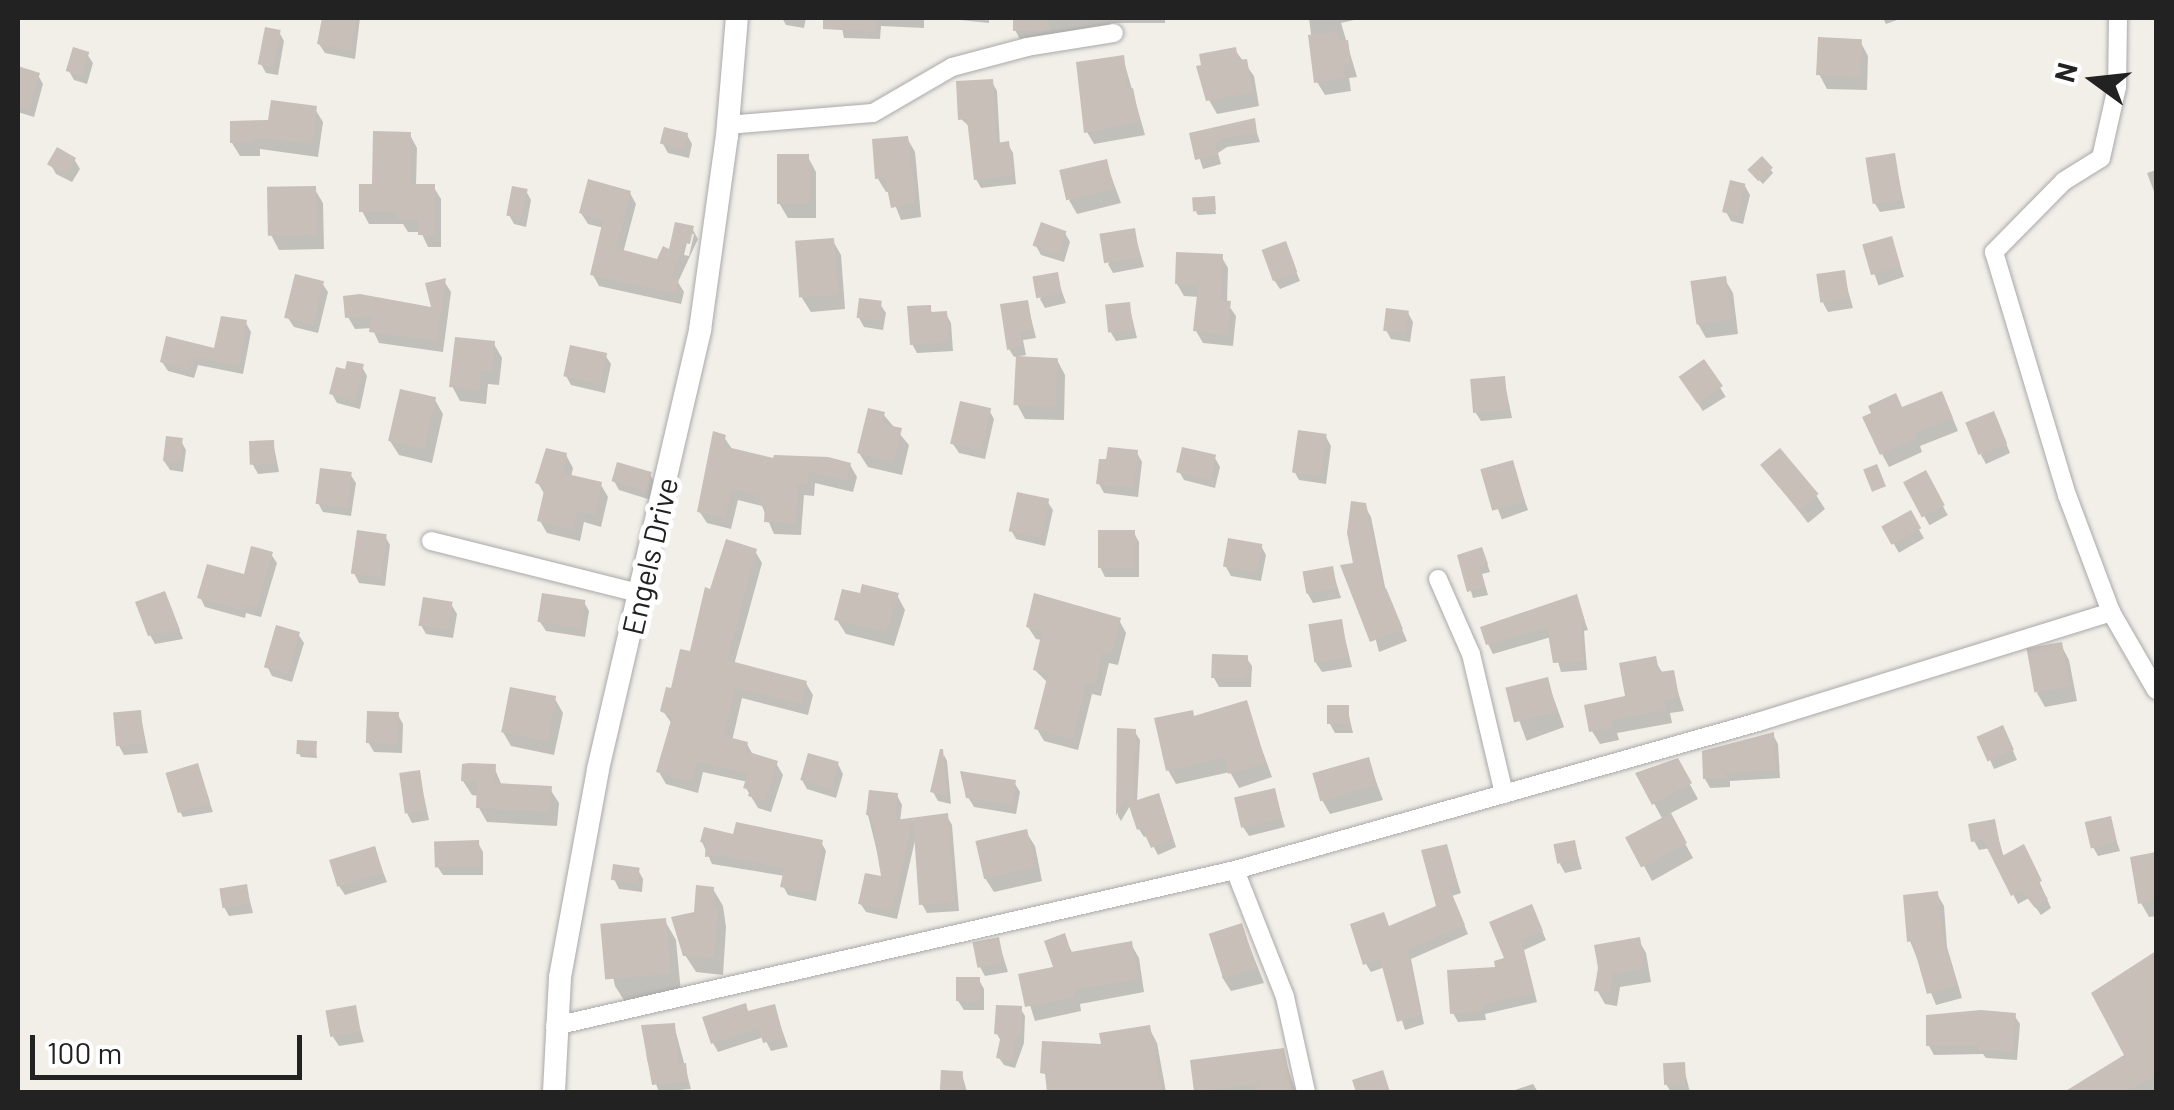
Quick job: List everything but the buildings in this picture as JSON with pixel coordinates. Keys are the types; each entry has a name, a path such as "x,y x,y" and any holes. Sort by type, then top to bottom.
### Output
{"street":[{"name":"Engels Drive","path":"554,1092 555,1026 598,769 642,594 700,330 737,18"},
{"path":"2118,18 2117,87 2101,158 2064,181 1994,252 2066,496 2111,612 2156,690"},
{"path":"727,125 873,113 952,67 1026,47 1114,33"},
{"path":"430,541 642,594"},
{"path":"1438,579 1472,654 1504,794"},
{"path":"555,1026 1234,870 1758,722 2111,612"},
{"path":"1234,870 1285,997 1306,1092"}]}
